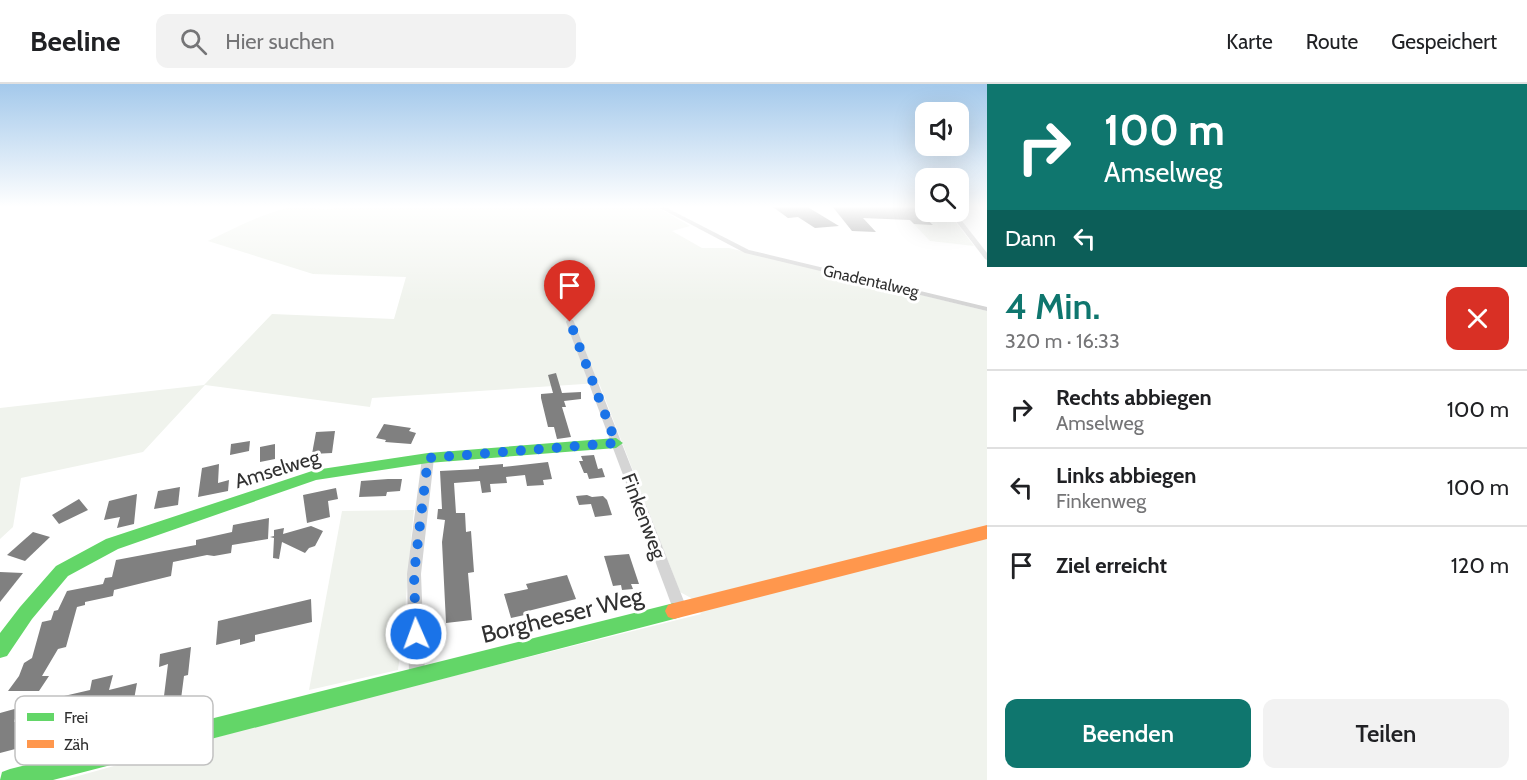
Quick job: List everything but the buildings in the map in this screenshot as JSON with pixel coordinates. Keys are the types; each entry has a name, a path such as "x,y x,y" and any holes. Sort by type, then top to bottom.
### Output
{"street":[{"name":"Gnadentalweg","path":"721,238 747,252 987,309"},
{"path":"972,238 987,258"},
{"name":"Finkenweg","path":"570,322 680,609"},
{"name":"Amselweg","path":"0,649 26,613 62,571 112,544 315,476 428,458 616,443"},
{"path":"417,675 414,574 428,458"},
{"name":"Borgheeser Weg","path":"213,728 987,532"},
{"name":"Borgheeser Weg","path":"10,780 68,765"}],"shaded area":[{"path":"213,238 685,238 702,248 729,248 987,311 987,780 64,780 117,765 213,765 213,738 285,718 701,614 691,598 680,592 599,383 372,398 370,407 205,385 143,452 21,478 13,527 0,539 0,408 204,385 272,314 394,319 406,277 313,274 208,241"},
{"path":"928,238 968,238 974,246 930,241"},
{"path":"414,510 398,670 309,690 342,511"}],"traffic: fast":[{"path":"0,649 26,613 62,571 112,544 315,475 428,458 616,443"},
{"path":"213,728 674,611"},
{"path":"10,780 69,765"}],"traffic: slow":[{"path":"674,611 987,532"}],"route":[{"path":"416,634 414,574 428,458 616,443 570,322"}]}
